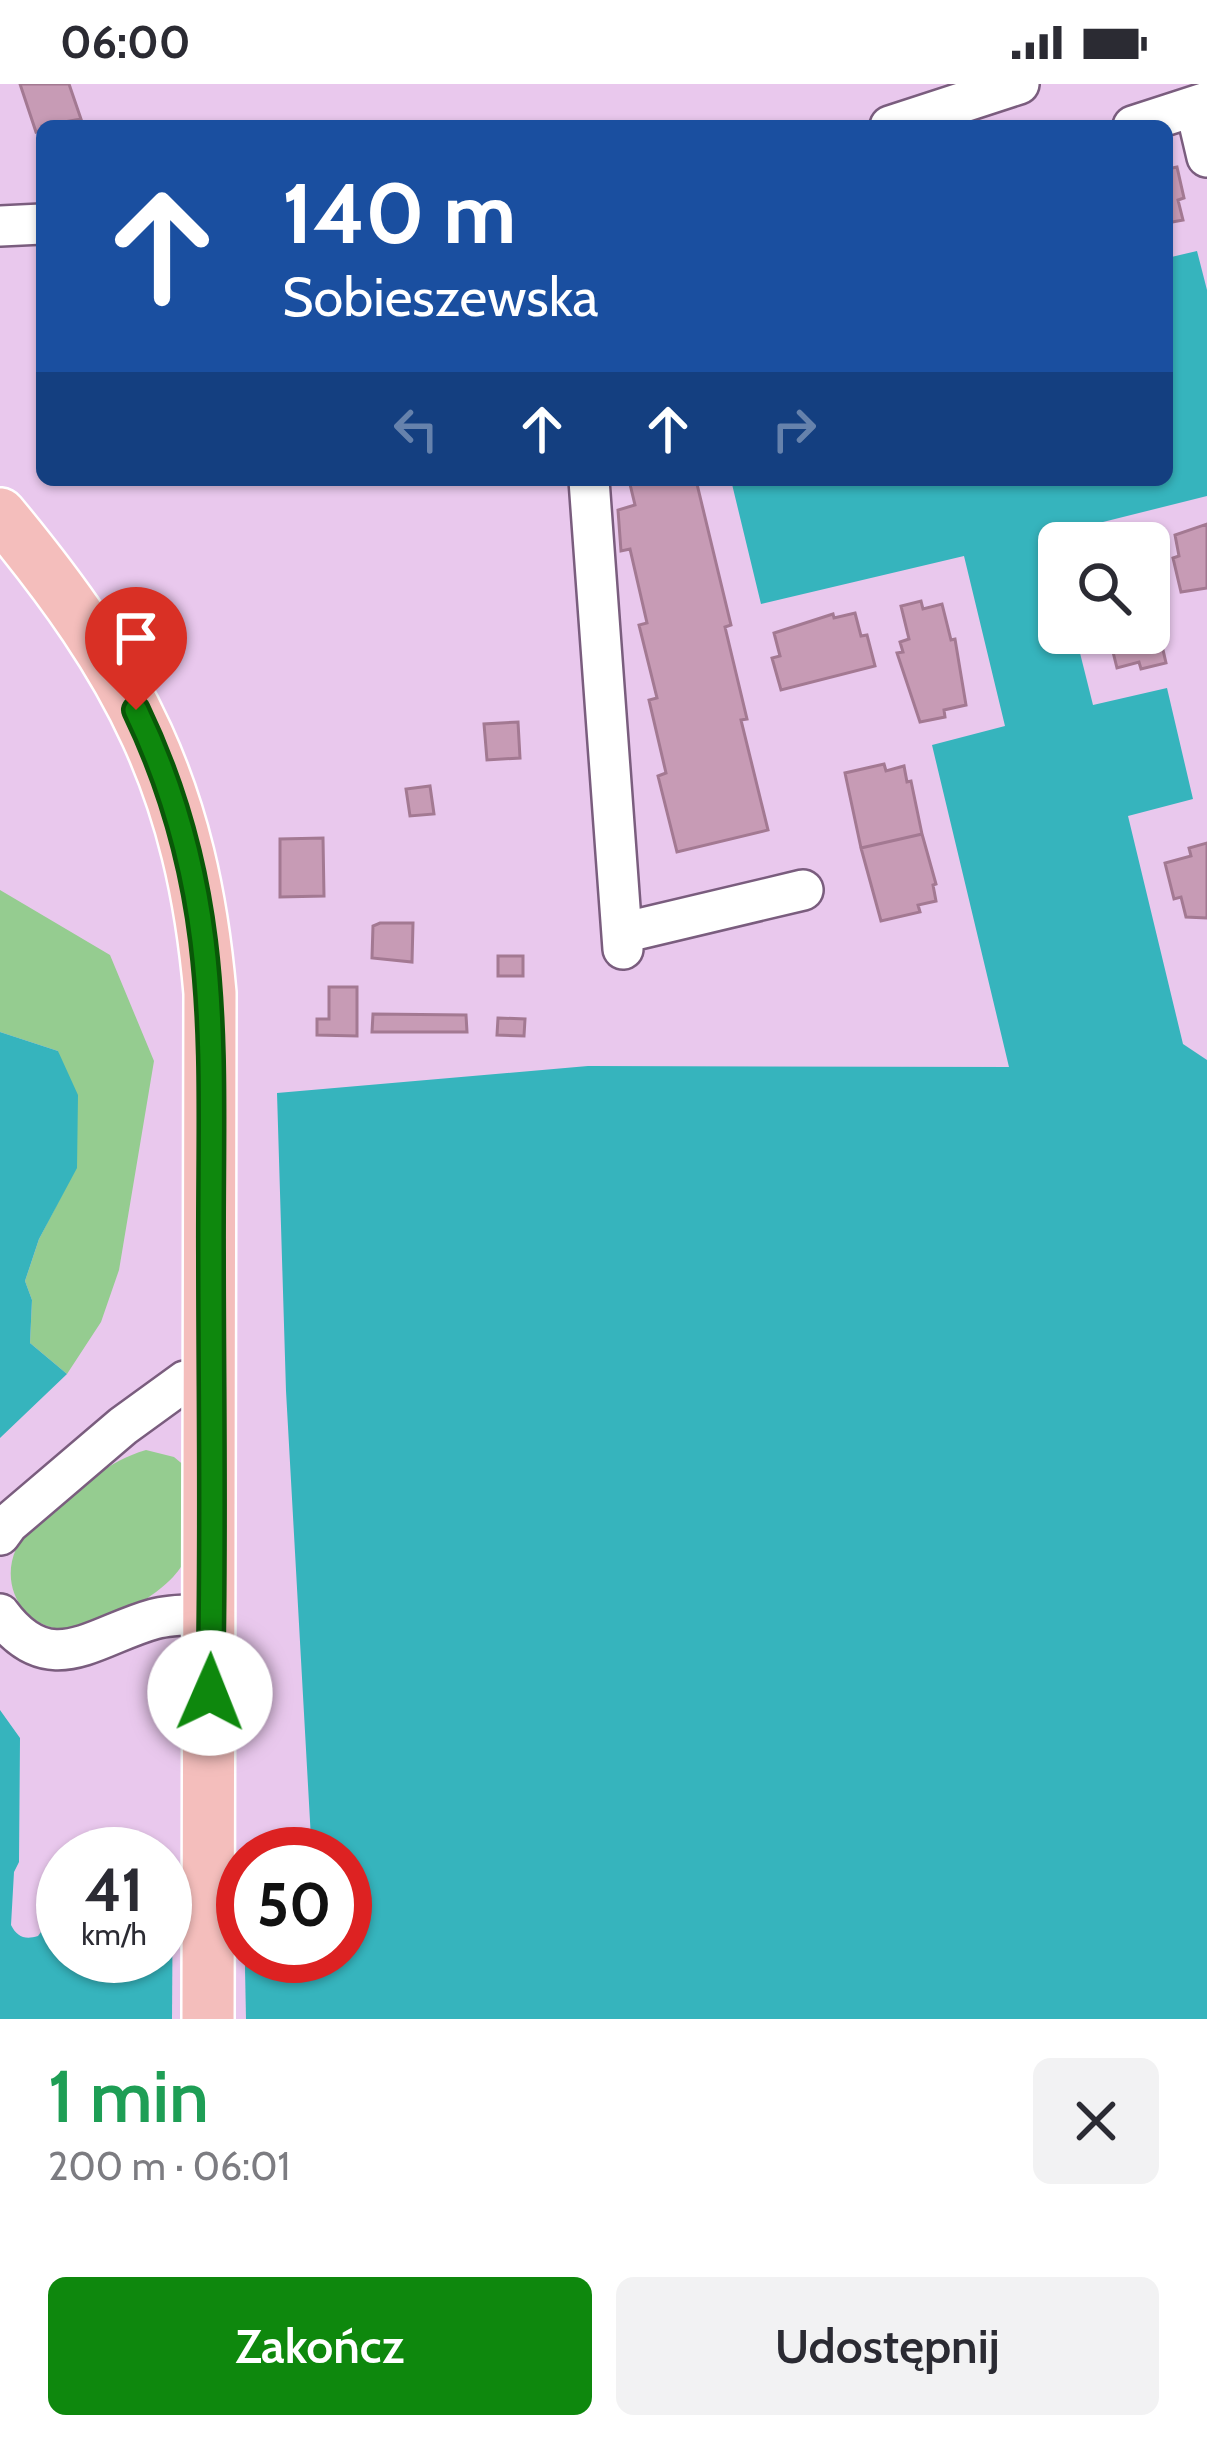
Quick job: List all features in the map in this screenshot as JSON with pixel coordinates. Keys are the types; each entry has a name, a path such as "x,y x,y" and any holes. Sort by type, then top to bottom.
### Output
{"main road":[{"path":"0,514 120,677 160,760 191,857 210,993 208,2019"}],"street":[{"path":"908,120 1019,84"},
{"path":"1152,120 1201,104 1207,157"},
{"path":"0,226 36,224"},
{"path":"589,486 623,941 803,890"},
{"path":"0,1535 124,1426 185,1381 211,1381"},
{"path":"0,1614 35,1645 53,1651 77,1650 160,1617 212,1614"}],"shaded area":[{"path":"1197,251 1207,290 1207,496 1103,522 1038,522 1038,654 1080,654 1093,705 1167,688 1193,799 1128,816 1183,1044 1207,1060 1207,2019 0,2019 0,1710 20,1738 19,1862 14,1872 11,1925 19,1935 36,1936 36,1983 192,1983 192,1872 216,1873 216,1983 372,1983 372,1827 310,1827 286,1391 277,1093 588,1066 1009,1067 932,745 1005,726 964,556 761,604 732,486 1173,486 1173,257"},
{"path":"0,890 110,955 154,1061 119,1270 101,1322 67,1374 30,1343 32,1300 25,1281 39,1239 76,1168 58,1051 0,1032"},
{"path":"0,1032 58,1051 78,1095 77,1168 39,1239 25,1281 32,1300 30,1343 67,1374 0,1438"},
{"path":"146,1450 174,1457 186,1467 189,1538 178,1572 149,1597 93,1624 61,1629 35,1620 13,1589 16,1549 97,1475"}],"pier":[{"path":"192,1866 216,1867 216,1983 245,1983 246,2019 172,2019 172,1983 192,1983"}],"building":[{"path":"20,84 69,84 81,119 36,120 36,132"},
{"path":"1177,167 1184,198 1178,200 1183,220 1173,222 1173,168"},
{"path":"630,486 697,486 731,625 725,627 747,719 741,720 768,830 677,852 658,776 666,773 649,700 657,698 639,625 647,623 630,549 621,551 618,510 635,505"},
{"path":"1207,524 1207,588 1181,592 1173,558 1179,556 1175,535"},
{"path":"921,601 923,609 942,604 951,640 955,639 966,705 944,710 945,717 920,722 897,653 903,652 900,642 909,639 901,606"},
{"path":"855,613 875,666 781,690 772,658 780,656 774,633 833,614 834,618"},
{"path":"1114,654 1164,654 1166,663 1141,669 1139,662 1117,668"},
{"path":"518,722 520,758 487,760 484,724"},
{"path":"884,764 886,771 904,766 922,834 861,848 845,773"},
{"path":"430,786 434,814 410,816 406,789"},
{"path":"922,834 936,901 918,905 920,912 881,921 861,848"},
{"path":"323,838 324,896 280,897 280,839"},
{"path":"1207,843 1207,918 1186,917 1181,897 1174,899 1165,863 1191,856 1189,848"},
{"path":"413,923 412,962 372,958 373,926"},
{"path":"498,956 523,956 523,976 498,976"},
{"path":"329,987 357,987 357,1036 317,1035 317,1019 329,1019"},
{"path":"373,1014 466,1015 467,1032 372,1032"},
{"path":"498,1018 525,1019 524,1036 497,1035"}],"route":[{"path":"136,710 180,817 206,938 210,993 210,1693"}]}
